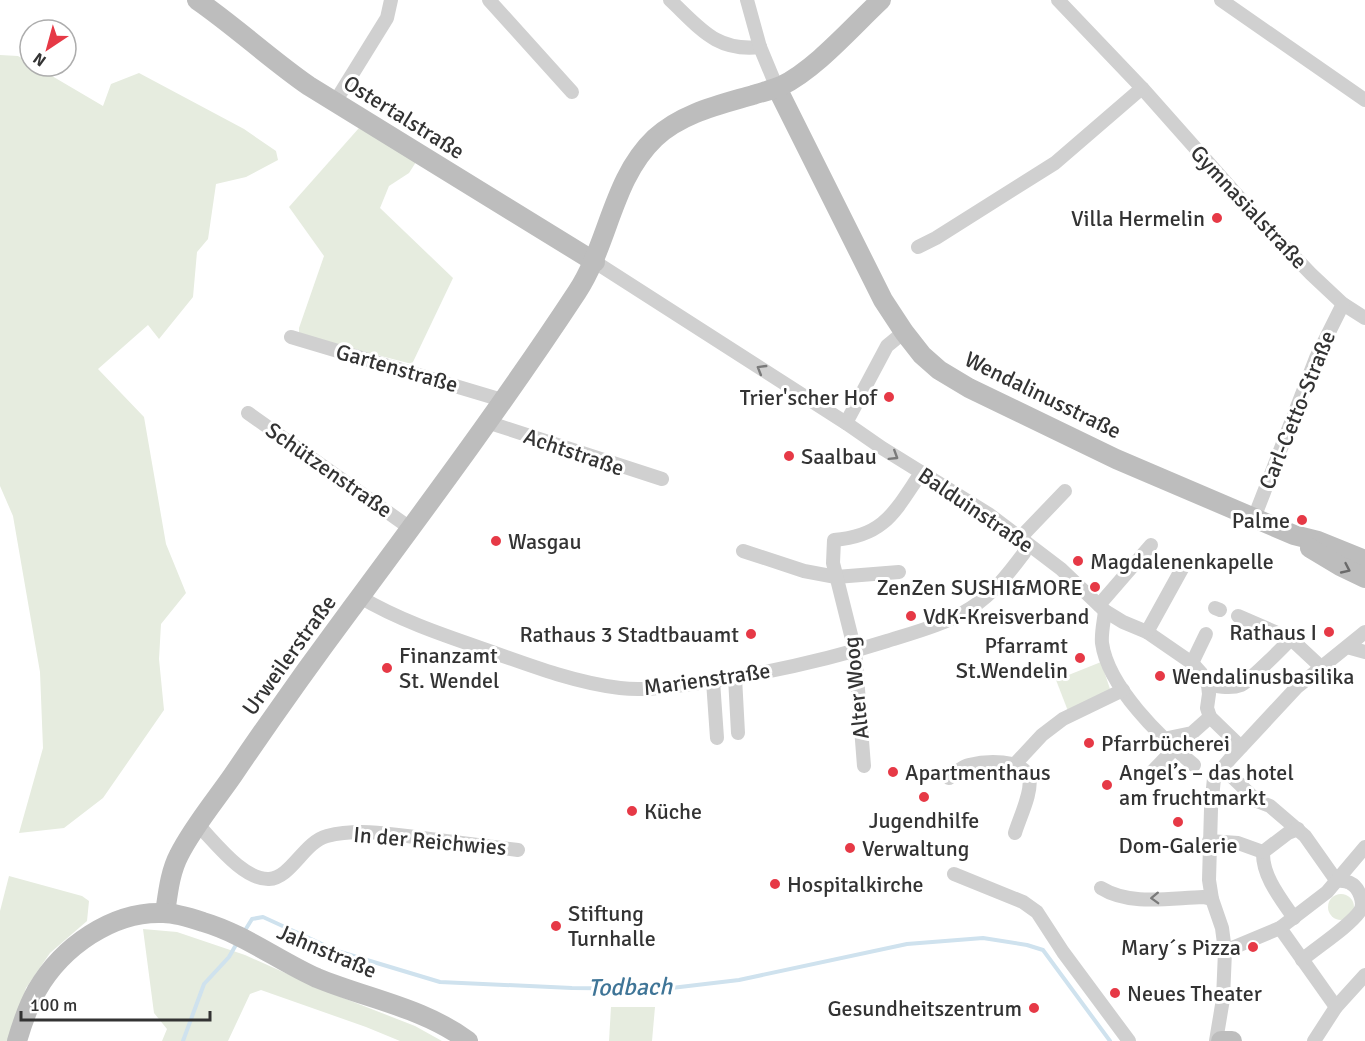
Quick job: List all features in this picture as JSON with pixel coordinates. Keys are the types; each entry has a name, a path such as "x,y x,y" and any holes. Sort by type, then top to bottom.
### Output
{"main road":[{"name":"Ostertalstraße","path":"197,0 224,19 278,65 595,262"},
{"name":"Urweilerstraße","path":"165,913 173,869 179,854 198,825 303,673 487,422 579,290 595,262 632,166 656,138 675,123 703,110 777,88 801,74 881,0"},
{"name":"Wendalinusstraße","path":"777,88 872,278 904,332 939,370 969,388 1076,440 1294,536 1340,566 1365,578"},
{"name":"Wendalinusstraße","path":"1294,536 1318,541 1365,560"},
{"name":"Jahnstraße","path":"165,913 203,922 230,932 299,970 417,1013 453,1030 468,1041"},
{"path":"17,1041 37,990 58,961 112,922 142,914 165,913"},
{"path":"1218,1041 1232,1041"}],"street":[{"path":"335,102 387,18 391,0"},
{"path":"489,0 572,92"},
{"path":"670,0 718,41 732,47 760,46"},
{"path":"747,0 760,46 777,88"},
{"name":"Gymnasialstraße","path":"1058,0 1142,88 1260,221 1311,274 1343,304 1365,318"},
{"path":"1221,0 1365,100"},
{"path":"918,247 1055,163 1142,88"},
{"name":"Balduinstraße","path":"595,262 990,516 1061,569 1102,608 1123,622 1148,632 1192,663 1202,673 1208,685"},
{"name":"Carl-Cetto-Straße","path":"1254,518 1316,358 1343,304"},
{"path":"846,423 887,346 904,332"},
{"name":"Gartenstraße","path":"291,337 502,400"},
{"name":"Schützenstraße","path":"248,413 410,528"},
{"name":"Achtstraße","path":"487,422 625,469 662,479"},
{"name":"Alter Woog","path":"864,766 855,651 833,563 834,540 853,537 879,527 892,513 921,472"},
{"name":"Marienstraße","path":"360,597 377,607 443,635 590,683 623,689 657,688 713,681 855,651 919,631 960,615 985,598 1012,569 1024,553 1026,547 1023,539 1065,491"},
{"path":"1151,545 1102,608 1102,640 1108,660 1124,690 1142,716 1163,739 1194,765"},
{"path":"743,551 804,571 836,576 899,572"},
{"path":"1148,632 1184,565"},
{"path":"1238,616 1292,638 1321,668"},
{"path":"1218,1041 1226,951 1222,928 1212,899 1209,841 1219,770 1265,727 1297,687 1365,632"},
{"path":"1192,663 1206,634"},
{"path":"1241,747 1210,717 1207,708 1208,685 1231,687 1241,685 1292,638"},
{"path":"1347,647 1365,652"},
{"path":"735,677 738,733"},
{"path":"713,681 717,738"},
{"path":"1015,764 1048,729 1063,719 1124,690"},
{"path":"1163,739 1192,733 1210,717"},
{"path":"1151,773 1174,749"},
{"path":"949,778 961,768 970,765 1015,764 1024,770 1029,777 1030,785 1015,833"},
{"path":"1219,770 1257,801 1270,806 1298,829 1336,880 1352,883 1359,892 1362,902 1361,910 1352,920 1302,960"},
{"name":"In der Reichwies","path":"198,825 233,861 252,876 269,879 278,876 290,867 305,849 324,837 343,833 373,832 518,849"},
{"path":"1263,852 1288,833 1298,829"},
{"path":"1209,841 1238,843 1263,852"},
{"path":"1226,951 1280,928 1294,918 1327,892 1365,847"},
{"path":"1263,852 1263,864 1276,891 1294,918"},
{"path":"954,874 1023,902 1037,912 1063,952 1129,1041"},
{"path":"1101,888 1119,897 1203,897 1212,899"},
{"path":"1280,928 1336,1007"},
{"path":"1314,1041 1336,1007 1365,975"}],"shaded area":[{"path":"0,55 18,56 18,78 55,78 103,106 111,84 139,73 244,129 276,151 278,160 246,177 216,184 208,239 197,252 193,297 159,339 148,325 98,369 144,417 166,544 186,593 161,624 159,659 164,710 103,798 64,828 19,833 43,748 40,672 13,516 0,486"},
{"path":"359,128 416,162 409,173 389,186 380,208 453,278 412,364 303,336 299,332 324,256 289,207"},
{"path":"1101,662 1109,691 1068,711 1056,680"},
{"path":"9,876 82,896 89,901 87,921 50,953 26,988 9,1041 0,1041 0,911"},
{"path":"1341,894 1351,897 1354,907 1351,917 1341,920 1331,917 1328,907 1331,897"},
{"path":"143,929 177,932 245,955 328,992 415,1026 442,1041 400,1041 261,990 250,994 228,1041 162,1041 167,1029 154,1013"},
{"path":"611,1007 655,1007 652,1041 609,1041"}],"waterway":[{"name":"Todbach","path":"244,932 252,919 263,917 337,951 440,982 572,988 663,989 739,980 907,944 983,938 1043,950 1110,1041"},
{"name":"Todbach","path":"183,1041 204,984 229,957 237,943"}],"place":[{"name":"Villa Hermelin","path":"1217,218"},
{"name":"Trier'scher Hof","path":"889,397"},
{"name":"Saalbau","path":"789,456"},
{"name":"Palme","path":"1302,520"},
{"name":"Wasgau","path":"496,541"},
{"name":"Magdalenenkapelle","path":"1078,561"},
{"name":"ZenZen SUSHI&MORE","path":"1095,587"},
{"name":"VdK-Kreisverband","path":"911,616"},
{"name":"Rathaus I","path":"1329,632"},
{"name":"Rathaus 3 Stadtbauamt","path":"751,634"},
{"name":"Pfarramt St.Wendelin","path":"1080,658"},
{"name":"Finanzamt St. Wendel","path":"387,668"},
{"name":"Wendalinusbasilika","path":"1160,676"},
{"name":"Pfarrbücherei","path":"1089,743"},
{"name":"Apartmenthaus","path":"893,772"},
{"name":"Angel’s – das hotel am fruchtmarkt","path":"1107,785"},
{"name":"Jugendhilfe","path":"924,797"},
{"name":"Küche","path":"632,811"},
{"name":"Dom-Galerie","path":"1178,822"},
{"name":"Verwaltung","path":"850,848"},
{"name":"Hospitalkirche","path":"775,884"},
{"name":"Stiftung Turnhalle","path":"556,926"},
{"name":"Mary´s Pizza","path":"1253,947"},
{"name":"Neues Theater","path":"1115,993"},
{"name":"Gesundheitszentrum","path":"1034,1008"}]}
